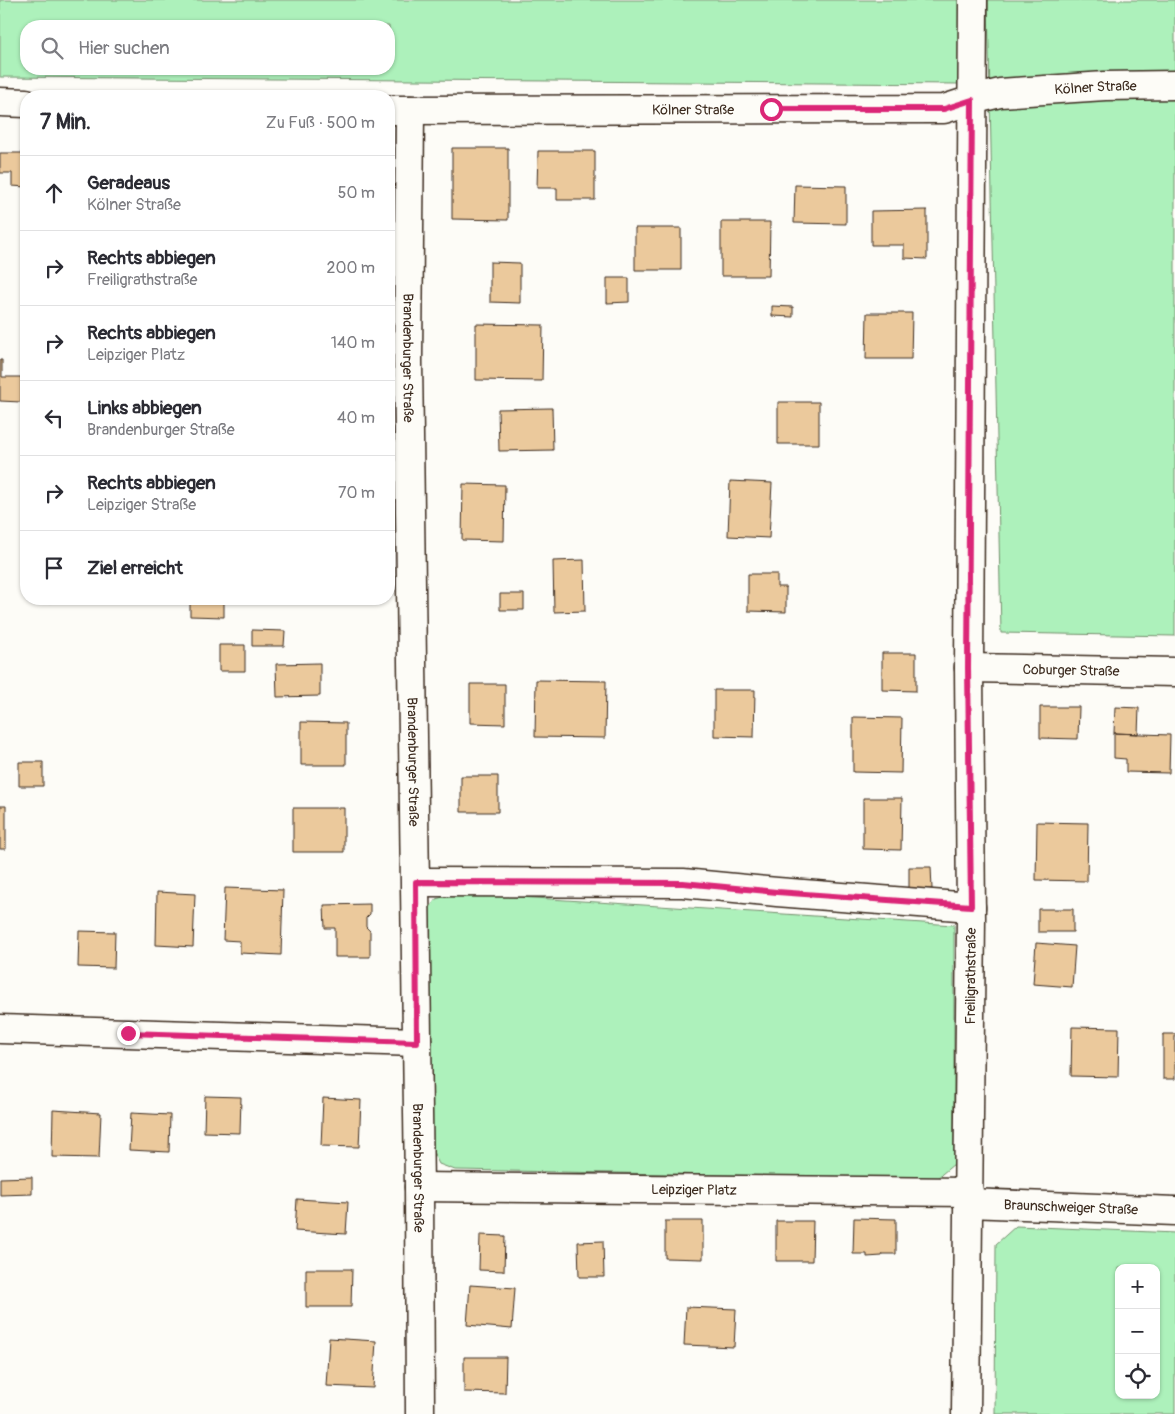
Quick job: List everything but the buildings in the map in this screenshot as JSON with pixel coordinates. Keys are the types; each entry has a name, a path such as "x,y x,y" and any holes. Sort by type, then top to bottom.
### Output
{"street":[{"name":"Freiligrathstraße","path":"966,1414 971,906 968,668 973,0"},
{"name":"Kölner Straße","path":"399,110 944,109 1000,93 1105,86 1175,84"},
{"path":"0,102 20,103"},
{"name":"Brandenburger Straße","path":"399,110 408,352 416,882 420,1414"},
{"name":"Coburger Straße","path":"968,668 1175,672"},
{"path":"416,882 683,883 971,906"},
{"path":"0,1029 417,1042"},
{"name":"Leipziger Platz","path":"419,1187 969,1197"},
{"name":"Braunschweiger Straße","path":"969,1197 1175,1211"}],"green space":[{"path":"0,0 961,0 960,84 0,77"},
{"path":"988,0 1175,0 1175,636 1001,633"},
{"path":"457,893 954,925 954,1164 936,1179 455,1170 439,1164 431,1148 427,912 436,899"},
{"path":"1016,1226 1175,1233 1175,1414 995,1414 996,1244"}],"route":[{"path":"128,1033 417,1042 416,882 683,883 971,906 968,668 972,100 944,109 771,109"}]}
